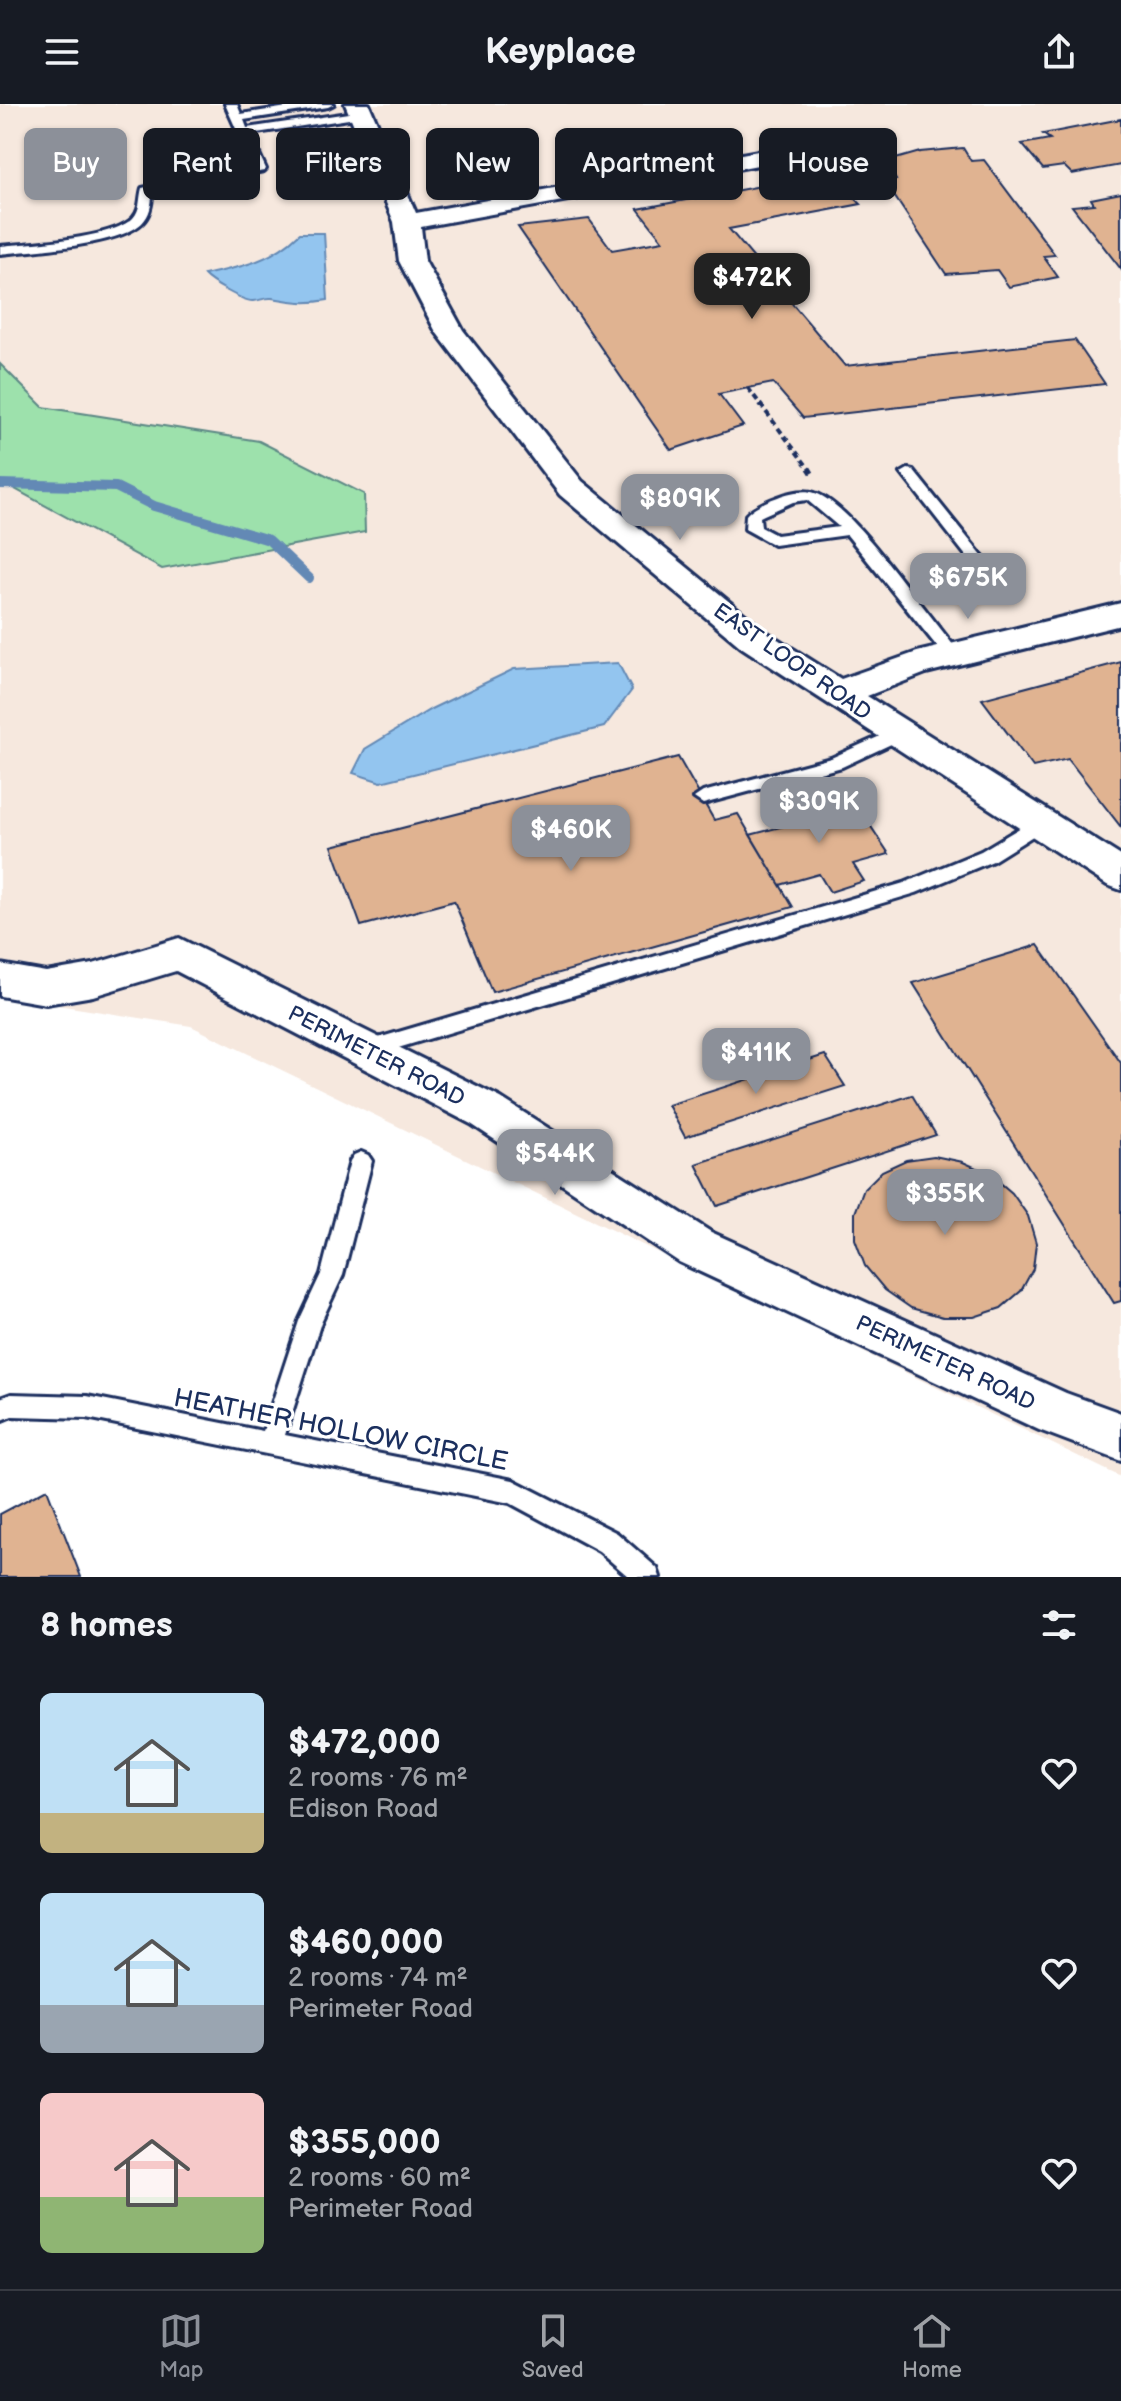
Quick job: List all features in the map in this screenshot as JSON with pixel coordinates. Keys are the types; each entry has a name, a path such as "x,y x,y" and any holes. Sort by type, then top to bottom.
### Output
{"street":[{"name":"EAST LOOP ROAD","path":"360,109 407,222 412,261 450,332 571,488 753,639 1038,824 1121,874"},
{"path":"407,222 759,158"},
{"path":"837,694 917,664 1121,614"},
{"name":"PERIMETER ROAD","path":"0,980 46,988 93,980 179,954 486,1111 695,1247 1056,1413 1121,1437"}],"lane":[{"path":"231,104 242,128"},
{"path":"238,118 328,104"},
{"path":"260,129 360,109"},
{"path":"0,250 113,232 137,222 145,209 146,200"},
{"path":"906,598 991,577 908,473"},
{"path":"850,530 774,540 753,529 753,515 768,505 810,495 825,501 850,530 953,655"},
{"path":"703,798 836,763 898,734"},
{"path":"368,1049 909,888 987,856 1038,824"},
{"path":"271,1443 310,1321 332,1275 361,1161"},
{"name":"HEATHER HOLLOW CIRCLE","path":"0,1410 11,1405 87,1407 513,1492 608,1542 648,1577"}],"path":[{"path":"748,388 815,477"}],"shaded area":[{"path":"0,104 1121,104 1121,1477 191,1026 0,996"}],"green space":[{"path":"0,364 43,407 259,441 364,494 365,532 162,569 0,481"}],"water":[{"path":"300,233 324,233 328,300 249,300 227,291 204,275 244,266 267,256"},
{"path":"618,663 632,690 604,727 381,782 353,773 365,749 431,709 514,669"}],"building":[{"path":"1121,119 1121,165 1072,174 1064,166 1043,169 1022,144 1050,139 1043,134"},
{"path":"963,148 971,161 984,160 1055,255 1043,256 1058,277 1009,287 997,270 946,274 897,200 897,159 920,152"},
{"path":"759,186 759,200 857,200 861,204 729,229 845,366 1075,340 1105,384 803,418 773,383 719,394 743,426 671,450 518,227 589,219 612,250 663,241 638,209 686,200 743,200 743,189"},
{"path":"1121,193 1121,269 1072,206 1094,204 1091,199"},
{"path":"1121,662 1121,827 1068,759 1033,767 982,699"},
{"path":"678,757 714,820 738,814 793,907 492,992 454,901 361,926 332,846"},
{"path":"813,798 822,814 856,804 889,854 853,864 864,881 830,892 819,874 780,885 750,835 788,825 777,808"},
{"path":"1038,945 1121,1063 1121,1301 1114,1303 913,983"},
{"path":"825,1055 845,1086 685,1137 668,1105"},
{"path":"912,1095 936,1135 717,1206 696,1164"},
{"path":"934,1156 963,1162 990,1174 1012,1193 1028,1216 1036,1243 1033,1269 1021,1291 1001,1308 974,1317 943,1317 911,1308 885,1290 865,1266 855,1239 855,1213 864,1189 882,1171 906,1160"},
{"path":"47,1489 81,1577 0,1577 0,1514"}],"waterway":[{"path":"0,484 116,487 154,506 269,540 309,578"}]}
